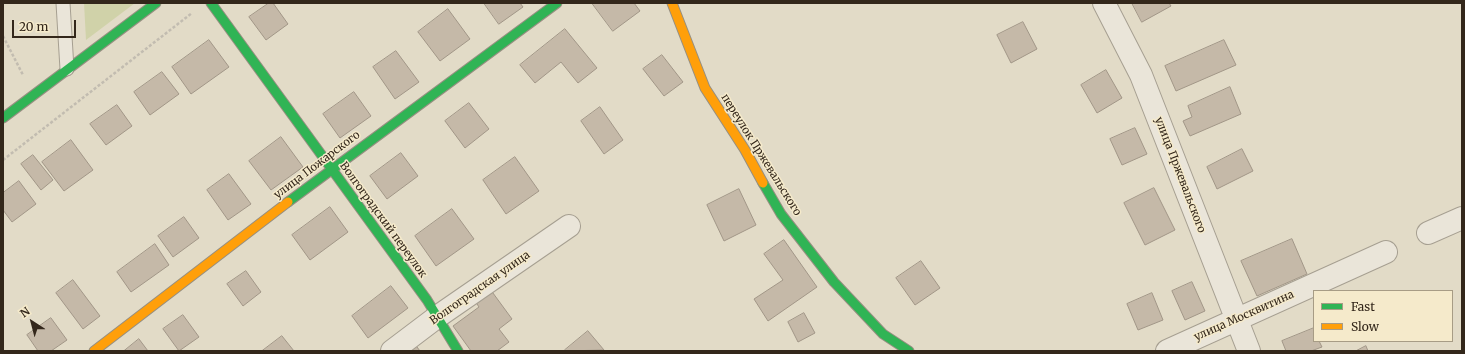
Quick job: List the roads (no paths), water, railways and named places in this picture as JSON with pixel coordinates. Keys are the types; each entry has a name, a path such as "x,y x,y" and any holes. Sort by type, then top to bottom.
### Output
{"street":[{"path":"3,118 156,3"},
{"name":"Волгоградский переулок","path":"211,3 427,300 458,351"},
{"name":"улица Пожарского","path":"94,351 331,169 557,3"},
{"name":"переулок Пржевальского","path":"672,3 705,88 745,150 782,214 834,282 883,334 909,351"},
{"name":"улица Пржевальского","path":"1104,3 1141,75 1249,351"},
{"path":"1428,233 1462,218"},
{"name":"Волгоградская улица","path":"392,351 436,317 569,226"},
{"name":"улица Москвитина","path":"1167,351 1386,252"}],"lane":[{"path":"63,3 67,69"}]}
